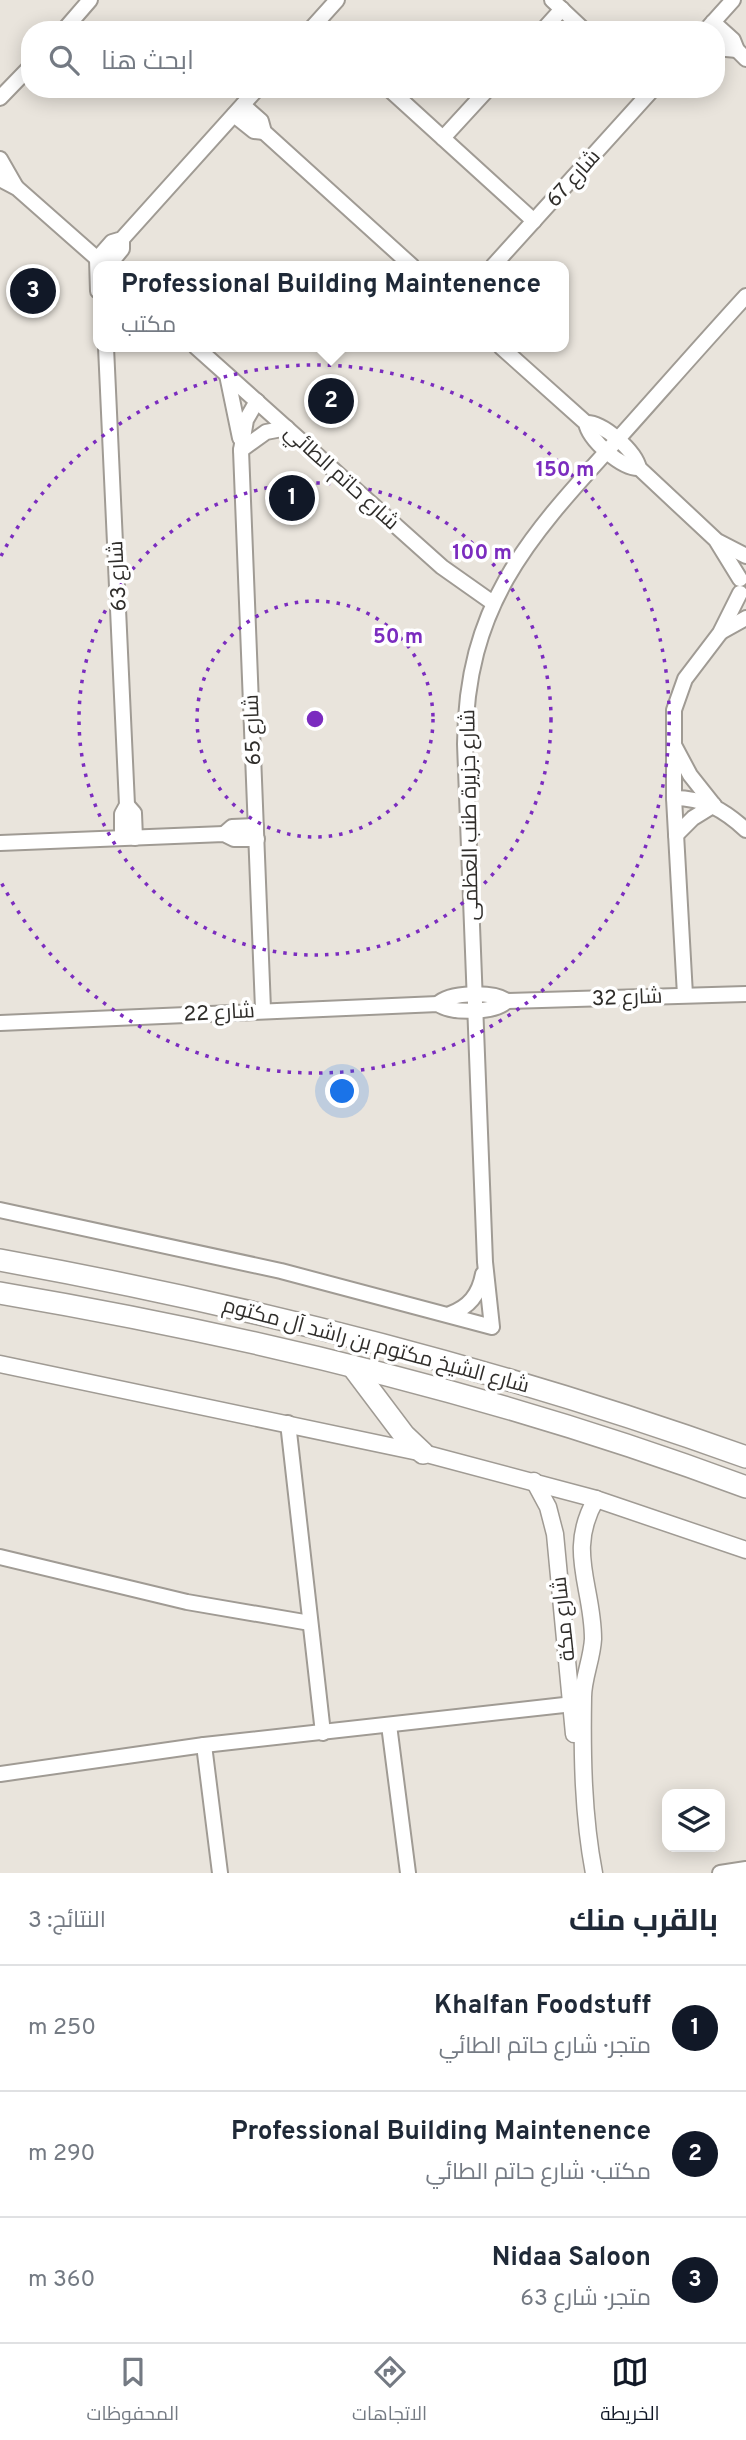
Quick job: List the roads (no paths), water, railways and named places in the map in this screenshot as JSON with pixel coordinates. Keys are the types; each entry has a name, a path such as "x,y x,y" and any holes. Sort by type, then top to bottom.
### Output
{"main road":[{"name":"شارع الشيخ مكتوم بن راشد آل مكتوم","path":"0,1260 192,1297 443,1360 560,1394 746,1457"},
{"name":"شارع الشيخ مكتوم بن راشد آل مكتوم","path":"0,1293 183,1328 352,1366 555,1422 746,1486"},
{"path":"352,1366 404,1435 423,1453"}],"street":[{"path":"72,21 90,0"},
{"path":"321,21 337,0"},
{"path":"714,21 733,0"},
{"path":"548,21 557,5 574,21"},
{"path":"725,35 733,40 741,54"},
{"path":"0,111 3,96 21,77"},
{"path":"107,261 121,249 122,239 249,98"},
{"path":"399,98 534,221"},
{"path":"443,138 480,98"},
{"name":"شارع 67","path":"498,261 641,98"},
{"path":"238,110 254,131 264,132 406,261"},
{"path":"0,159 17,188"},
{"path":"0,179 17,188 100,261"},
{"name":"شارع جزيرة طنب العظمى","path":"450,1314 492,1327 485,1262 473,1003 465,722 475,652 493,603 534,535 746,296"},
{"name":"شارع 63","path":"106,352 127,805 134,813 129,838"},
{"name":"شارع حاتم الطائي","path":"202,352 442,567 493,603"},
{"path":"507,352 586,423 590,434 612,445 628,467 639,468 716,540 746,556"},
{"name":"شارع 65","path":"227,375 241,445 263,1009"},
{"name":"شارع 65","path":"241,445 246,420 257,401"},
{"path":"241,445 267,432 287,428"},
{"path":"685,995 674,798 674,710 684,679 720,633 743,585 716,540"},
{"path":"720,633 746,618"},
{"path":"672,742 690,775 714,805 746,830"},
{"path":"674,798 694,799 714,805"},
{"path":"676,835 693,818 714,805"},
{"path":"0,843 223,834 232,827 256,832"},
{"name":"شارع 32","path":"473,1003 499,1007 507,1000 746,994"},
{"name":"شارع 22","path":"0,1023 263,1009 438,1004 448,1010 473,1003"},
{"path":"0,1210 281,1271 450,1314"},
{"name":"شارع جزيرة طنب العظمى","path":"450,1314 468,1305 475,1297 485,1262"},
{"path":"0,1364 423,1453 596,1499 746,1550"},
{"path":"288,1423 323,1733"},
{"name":"شارع مكة","path":"534,1481 548,1507 555,1534 578,1704 594,1873"},
{"name":"شارع مكة","path":"578,1704 593,1641 580,1541 584,1520 596,1499"},
{"path":"0,1557 187,1602 310,1623"},
{"path":"0,1774 204,1745 578,1704"},
{"path":"389,1725 408,1873"},
{"path":"204,1745 220,1873"},
{"path":"720,1873 746,1870"}],"place":[{"name":"Nidaa Saloon","path":"33,291"},
{"name":"Professional Building Maintenence","path":"331,401"},
{"name":"Khalfan Foodstuff","path":"292,498"}]}
